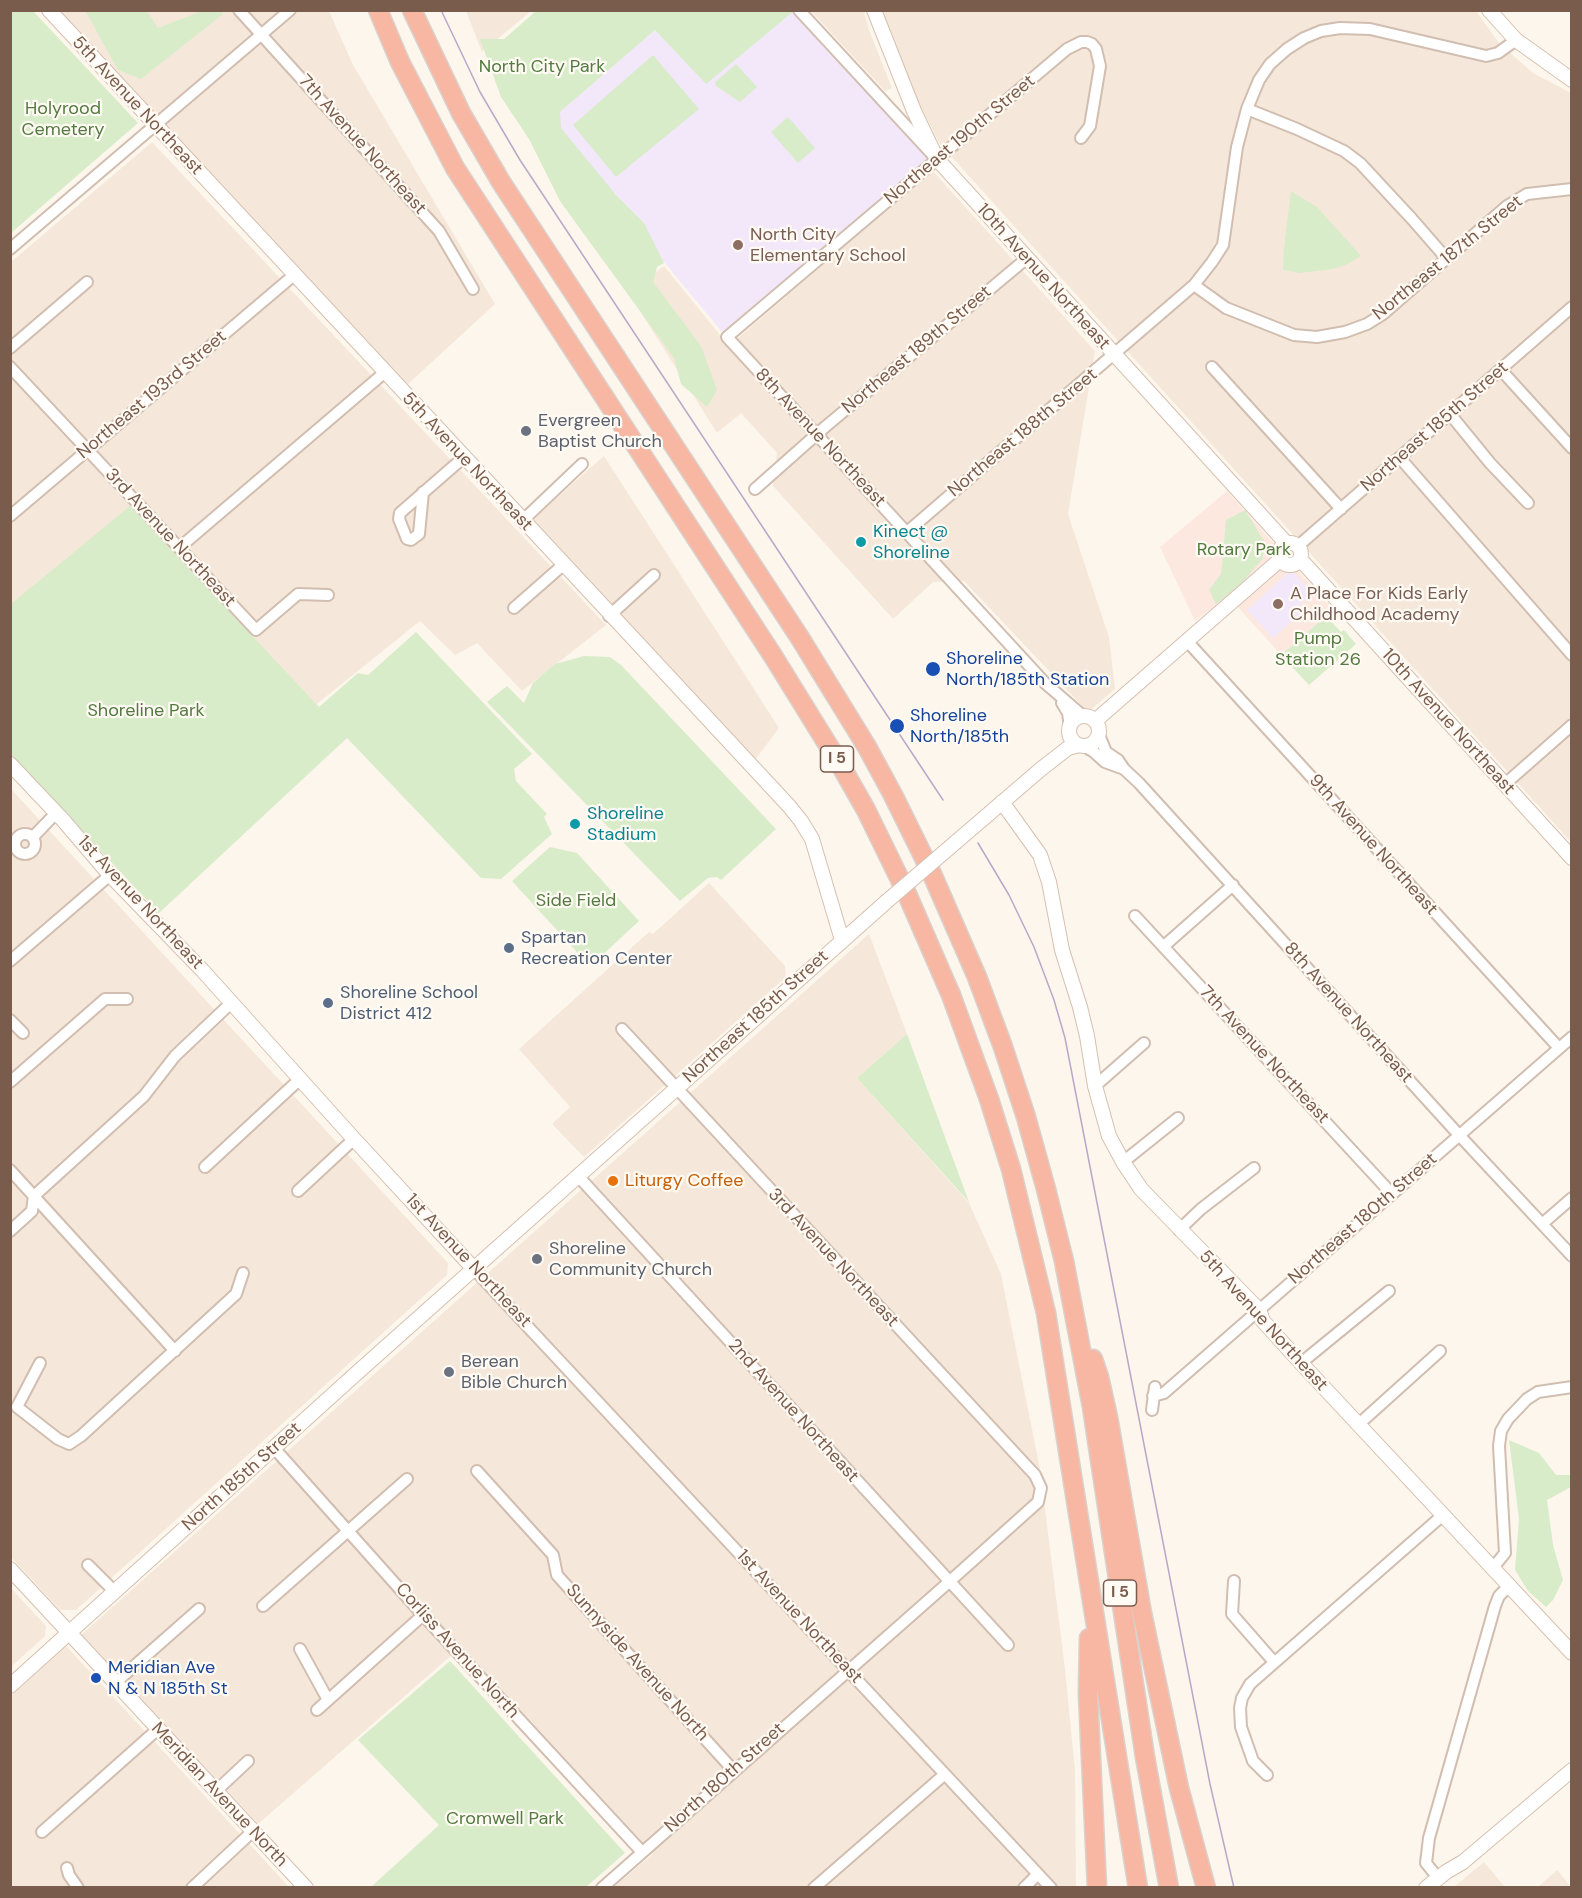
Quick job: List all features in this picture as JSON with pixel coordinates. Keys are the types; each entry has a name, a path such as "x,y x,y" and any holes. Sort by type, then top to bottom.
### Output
{"highway":[{"name":"I 5","path":"378,10 404,71 455,168 807,709 866,810 922,927 951,995 983,1082 1025,1223 1053,1349 1138,1887"},
{"name":"I 5","path":"412,10 461,113 501,182 834,690 893,795 948,908 1003,1047 1044,1180 1071,1298 1102,1469 1145,1757 1169,1887"},
{"path":"1071,1298 1102,1389 1142,1613 1175,1770 1192,1842 1206,1887"},
{"path":"1090,1594 1088,1694 1097,1887"}],"street":[{"name":"5th Avenue Northeast","path":"49,10 801,821 812,839 842,939"},
{"name":"7th Avenue Northeast","path":"239,10 438,231 473,289"},
{"path":"10,249 290,10"},
{"name":"10th Avenue Northeast","path":"799,10 1295,550 1572,858"},
{"path":"874,10 914,111 937,159"},
{"path":"1489,10 1516,40 1572,80"},
{"name":"Northeast 188th Street","path":"907,531 1194,285 1212,262 1223,245 1237,147 1247,109 1259,80 1270,64 1304,38 1340,28 1370,29 1486,56 1498,54 1516,40"},
{"name":"Northeast 190th Street","path":"727,337 1067,49 1081,42 1087,42 1096,49 1100,66 1090,126 1081,138"},
{"path":"1247,109 1298,129 1344,151 1360,163 1446,258"},
{"name":"Northeast 187th Street","path":"1194,285 1226,308 1293,335 1317,337 1345,332 1367,324 1383,314 1507,206 1527,194 1572,189"},
{"name":"Northeast 189th Street","path":"755,489 1026,259"},
{"name":"Northeast 193rd Street","path":"10,516 294,275"},
{"path":"10,348 87,282"},
{"name":"Northeast 185th Street","path":"1295,550 1572,307"},
{"name":"8th Avenue Northeast","path":"727,337 1059,698 1068,713 1069,729"},
{"name":"3rd Avenue Northeast","path":"10,367 256,630 298,594 328,595"},
{"path":"1212,367 1341,509"},
{"path":"1501,370 1572,448"},
{"path":"179,548 384,373"},
{"path":"1450,414 1528,503"},
{"path":"423,492 463,458"},
{"path":"1400,458 1572,655"},
{"path":"522,521 582,464"},
{"path":"1089,718 1099,729 1099,735 1094,743 1081,746 1072,740 1069,729 1075,720 1089,718 1187,641 1281,559 1281,549 1295,550 1295,564 1289,565 1281,559"},
{"path":"514,608 563,565"},
{"path":"609,616 654,575"},
{"name":"9th Avenue Northeast","path":"1187,641 1559,1048"},
{"name":"8th Avenue Northeast","path":"1059,698 1089,718"},
{"path":"1505,784 1572,725"},
{"name":"Northeast 185th Street","path":"1041,769 1047,757 1058,747 1069,729"},
{"name":"8th Avenue Northeast","path":"1099,735 1106,752 1118,760 1572,1256"},
{"name":"8th Avenue Northeast","path":"1081,746 1094,752 1105,762 1124,769"},
{"name":"Northeast 185th Street","path":"474,1269 842,939 1041,769 1068,748 1081,746"},
{"name":"1st Avenue Northeast","path":"10,764 110,875 203,971 474,1269 1051,1887"},
{"name":"5th Avenue Northeast","path":"1002,802 1040,855 1049,882 1062,950 1080,1007 1095,1086 1108,1136 1141,1189 1259,1310 1263,1321 1301,1363 1572,1653"},
{"path":"33,837 56,813"},
{"path":"10,961 110,875"},
{"path":"1164,946 1233,885"},
{"name":"7th Avenue Northeast","path":"1135,916 1392,1194"},
{"path":"10,1082 105,999 127,999"},
{"path":"10,1231 32,1211 34,1196 144,1096 175,1056 231,1003"},
{"path":"10,1020 23,1034"},
{"name":"3rd Avenue Northeast","path":"622,1029 1035,1475 1041,1488 1038,1502 949,1582"},
{"name":"Northeast 180th Street","path":"1152,1410 1154,1391 1164,1393 1572,1037"},
{"path":"1095,1086 1144,1043"},
{"path":"206,1167 300,1079"},
{"path":"1123,1162 1178,1118"},
{"path":"298,1191 354,1138"},
{"path":"1179,1230 1201,1209 1254,1168"},
{"path":"10,1170 175,1351"},
{"name":"2nd Avenue Northeast","path":"578,1176 1008,1646"},
{"path":"1542,1224 1572,1198"},
{"name":"North 185th Street","path":"10,1686 474,1269"},
{"path":"40,1363 14,1407 37,1421 58,1439 69,1444 81,1436 236,1294 243,1273"},
{"path":"1301,1363 1389,1291"},
{"path":"1359,1424 1440,1351"},
{"path":"1493,1568 1505,1553 1499,1446 1501,1431 1508,1419 1533,1395 1538,1392 1572,1387"},
{"name":"Corliss Avenue North","path":"274,1448 423,1615 642,1852"},
{"name":"Sunnyside Avenue North","path":"477,1471 553,1555 557,1575 734,1771"},
{"path":"263,1606 407,1479"},
{"path":"1267,1775 1253,1761 1241,1726 1242,1698 1250,1684 1443,1515"},
{"path":"88,1564 115,1592"},
{"name":"Meridian Avenue North","path":"10,1569 306,1887"},
{"path":"1234,1581 1232,1614 1274,1662"},
{"path":"849,1669 949,1582"},
{"path":"1440,1883 1426,1863 1429,1838 1495,1606 1499,1596 1509,1586"},
{"path":"115,1683 199,1609"},
{"path":"317,1710 423,1615"},
{"path":"300,1649 328,1700"},
{"name":"North 180th Street","path":"602,1887 849,1669"},
{"path":"42,1832 158,1729"},
{"path":"216,1791 248,1761"},
{"path":"1426,1887 1440,1883 1572,1770"},
{"path":"814,1887 945,1774"},
{"path":"192,1887 253,1831"},
{"path":"67,1868 78,1887"},
{"path":"1024,1887 1038,1875"}],"shaded area":[{"path":"59,11 329,11 353,65 495,304 407,385"},
{"path":"466,11 531,11 482,52"},
{"name":"North City Elementary School","path":"794,11 928,158 722,332 548,122 655,30 706,83"},
{"path":"811,11 864,11 892,88 885,91"},
{"path":"879,11 1476,11 1499,43 1533,73 1571,93 1571,842 940,144 907,80"},
{"path":"152,142 606,625 522,691 477,643 455,655 420,621 313,707 11,604 11,262"},
{"path":"932,170 1095,351 1068,514 1109,637 1115,689 1088,712 964,581 933,582 893,619 773,486 777,453 741,413 717,433 628,292 664,266 729,346"},
{"path":"604,456 779,728 754,761 530,521"},
{"path":"1227,491 1333,610 1281,655 1228,596 1195,621 1160,547"},
{"name":"A Place For Kids Early Childhood Academy","path":"1289,572 1294,573 1312,593 1295,610 1299,615 1273,638 1247,610"},
{"path":"11,789 448,1263 447,1275 76,1610 60,1610 11,1557"},
{"path":"709,883 785,966 786,977 584,1157 552,1124 570,1107 519,1049 649,932 653,934"},
{"path":"869,934 907,1034 857,1078 969,1203 1001,1274 1040,1469 1065,1669 1075,1771 1076,1887 614,1887 653,1854 462,1646 258,1824 81,1635"},
{"path":"11,1588 46,1626 45,1636 11,1667"},
{"path":"66,1646 289,1887 11,1888 11,1696"},
{"path":"1484,1862 1505,1887 1454,1887"},
{"path":"1557,1870 1571,1887 1537,1888"}],"green space":[{"name":"Holyrood Cemetery","path":"11,10 33,11 138,123 11,233"},
{"path":"86,11 147,11 158,28 202,11 221,11 223,14 141,79 118,70"},
{"name":"North City Park","path":"536,11 794,11 706,84 655,30 560,112 561,128 616,195 644,223 664,263 657,267 653,282 701,346 717,390 707,407 681,384 674,358 560,201 529,139 501,97 480,39 504,39"},
{"path":"653,55 699,109 616,177 573,125"},
{"path":"736,64 757,87 740,102 716,86 715,82"},
{"path":"788,117 815,148 798,163 771,132"},
{"path":"1291,191 1317,207 1361,256 1333,269 1300,273 1283,270"},
{"name":"Shoreline Park","path":"130,506 319,707 358,673 368,675 416,632 532,754 514,769 516,781 547,814 544,817 552,834 501,879 481,878 347,738 159,913 11,756 11,604"},
{"name":"Rotary Park","path":"1245,510 1264,541 1263,558 1242,583 1216,604 1209,590 1221,574 1226,520"},
{"name":"Pump Station 26","path":"1326,616 1341,632 1344,630 1356,644 1309,685 1281,655"},
{"path":"584,656 610,657 621,665 776,829 721,880 717,877 708,878 680,901 487,702 507,686 524,703 533,683 555,664"},
{"name":"Side Field","path":"550,847 577,853 639,921 596,961 592,957 586,962 512,881"},
{"path":"907,1034 969,1202 857,1078"},
{"path":"1509,1440 1539,1453 1556,1475 1571,1475 1571,1487 1547,1500 1553,1545 1563,1580 1553,1600 1546,1607 1528,1591 1515,1570 1519,1519"},
{"name":"Cromwell Park","path":"450,1661 625,1853 586,1887 371,1887 439,1825 358,1740"}],"tram line":[{"path":"441,10 480,92 520,160 943,800"},
{"path":"978,843 1009,895 1034,947 1054,1000 1065,1038 1210,1784 1234,1888"}],"place":[{"name":"North City Elementary School","path":"738,245"},
{"name":"Evergreen Baptist Church","path":"526,431"},
{"name":"Kinect @ Shoreline","path":"861,542"},
{"name":"A Place For Kids Early Childhood Academy","path":"1278,604"},
{"name":"Shoreline North/185th Station","path":"933,669"},
{"name":"Shoreline North/185th","path":"897,726"},
{"name":"Shoreline Stadium","path":"575,824"},
{"name":"Spartan Recreation Center","path":"509,948"},
{"name":"Shoreline School District 412","path":"328,1003"},
{"name":"Liturgy Coffee","path":"613,1181"},
{"name":"Shoreline Community Church","path":"537,1259"},
{"name":"Berean Bible Church","path":"449,1372"},
{"name":"Meridian Ave N & N 185th St","path":"96,1678"}]}
